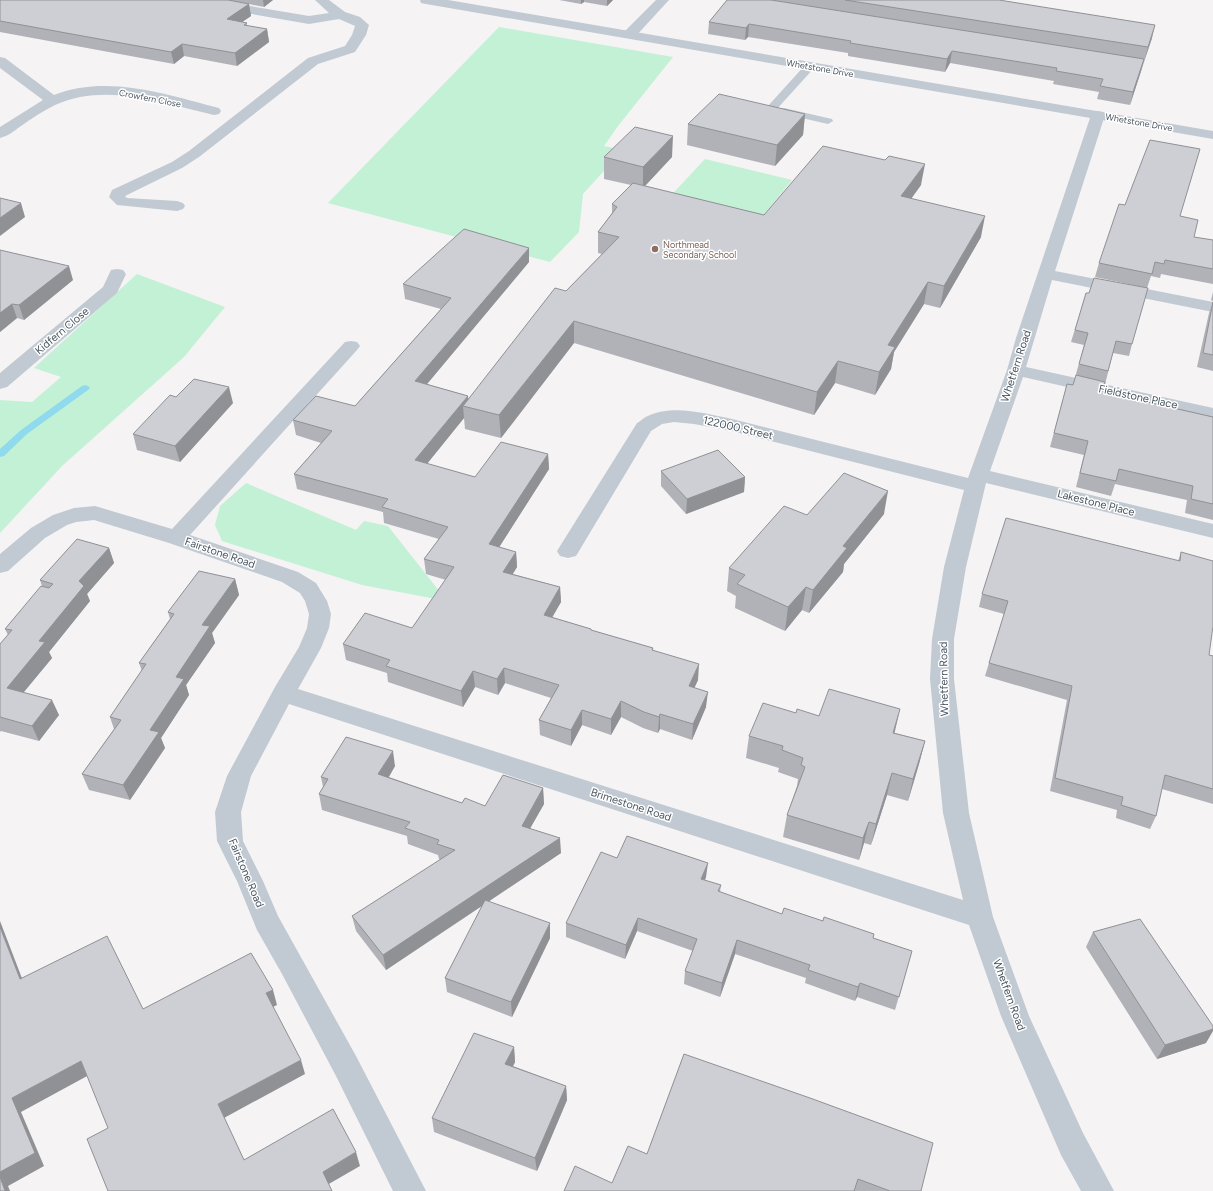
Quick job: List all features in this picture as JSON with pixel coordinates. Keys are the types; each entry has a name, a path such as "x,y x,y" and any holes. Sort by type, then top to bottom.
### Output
{"street":[{"path":"193,0 309,20 340,15"},
{"path":"177,206 123,202 117,197 118,193 177,165 194,154 313,61 350,49 359,35 362,25 355,20 340,15 321,0"},
{"name":"Whetstone Drive","path":"426,0 1213,135"},
{"path":"629,35 663,0"},
{"path":"286,16 303,4"},
{"path":"0,61 53,101"},
{"name":"Crowfern Close","path":"0,134 33,111 53,101 72,94 91,90 132,93 214,111"},
{"name":"Whetfern Road","path":"1098,115 1024,338 1016,370 977,481 955,567 943,639 942,679 956,813 980,916 1015,1016 1072,1144 1098,1191"},
{"name":"Kidfern Close","path":"0,383 111,289 118,274"},
{"path":"1046,274 1213,307"},
{"name":"Fairstone Road","path":"176,538 351,346"},
{"name":"Fieldstone Place","path":"1016,370 1213,414"},
{"name":"122000 Street","path":"568,551 644,428 656,419 673,417 696,418 977,481"},
{"name":"Lakestone Place","path":"977,481 1213,531"},
{"name":"Fairstone Road","path":"0,566 38,533 60,520 84,513 112,518 176,538 290,577 308,588 316,601 320,614 318,628 310,648 282,693 239,776 228,812 230,841 250,881 267,922 292,965 346,1066 410,1191"},
{"name":"Brimestone Road","path":"282,693 980,916"}],"lane":[{"path":"810,66 769,107 828,121"}],"green space":[{"path":"499,27 673,57 604,146 623,150 583,194 579,232 550,262 328,203"},
{"path":"705,159 792,180 753,228 663,204"},
{"path":"137,274 225,307 184,357 62,466 0,533 0,400 32,402 61,377 34,368"},
{"path":"246,483 356,530 364,521 388,526 447,601 362,585 222,541 215,525 220,506"}],"building":[{"path":"0,0 228,0 249,4 227,19 247,23 244,25 267,29 235,53 182,44 171,52 0,21"},
{"path":"727,0 771,0 1144,59 1133,92 1100,86 1103,79 1056,71 1057,68 952,51 947,59 749,24 746,28 709,22"},
{"path":"845,0 999,0 1155,25 1148,47"},
{"path":"719,94 805,114 777,145 688,124"},
{"path":"635,127 673,136 643,167 604,157"},
{"path":"1150,140 1200,149 1180,216 1198,220 1194,237 1213,240 1213,269 1165,260 1164,264 1155,262 1152,274 1099,263 1119,204 1125,205"},
{"path":"823,146 885,160 889,156 925,164 901,196 985,216 944,286 928,282 888,345 895,347 879,372 838,361 817,392 574,321 499,415 463,406 555,288 566,291 619,237 598,232 617,207 612,204 633,183 764,215"},
{"path":"0,198 21,203 0,218"},
{"path":"464,229 529,248 415,381 468,396 415,460 475,477 501,442 548,454 489,544 516,552 503,572 560,587 544,615 653,648 652,650 699,664 689,686 708,692 693,724 660,714 659,717 644,712 621,701 611,719 582,710 571,730 539,720 559,685 504,668 497,679 473,671 461,691 386,666 390,660 343,644 365,613 412,628 454,567 424,559 448,527 382,507 388,499 294,474 332,431 293,420 316,396 355,406 451,298 403,284"},
{"path":"0,250 69,266 19,305 12,304 0,313"},
{"path":"1094,278 1148,288 1132,344 1116,341 1108,371 1079,364 1088,333 1075,330 1086,293 1089,293"},
{"path":"1213,302 1213,355 1203,353"},
{"path":"1076,375 1105,382 1103,392 1213,417 1213,504 1191,499 1193,486 1119,469 1116,481 1080,473 1088,441 1054,433 1067,384 1073,385"},
{"path":"194,379 229,387 175,446 133,434 170,395 176,397"},
{"path":"718,450 745,477 687,499 661,471"},
{"path":"844,473 888,491 843,546 847,548 813,590 806,587 788,607 737,584 745,575 729,568 784,506 807,515"},
{"path":"1006,518 1180,561 1181,552 1213,561 1213,626 1209,655 1213,656 1213,789 1165,775 1156,816 1121,805 1123,797 1055,778 1072,686 989,663 1008,601 982,594"},
{"path":"77,539 109,548 79,581 84,586 39,641 45,642 7,688 52,700 32,726 0,717 0,644 12,630 5,629 41,586 49,588 53,584 40,580"},
{"path":"199,571 235,579 202,625 210,626 176,677 184,679 150,730 159,732 123,785 82,774 121,720 110,717 146,664 139,663 174,614 168,612"},
{"path":"829,689 900,709 893,733 925,741 913,779 892,773 876,824 869,822 863,838 787,815 805,767 801,765 803,758 782,750 783,746 749,736 763,703 796,713 797,709 819,716"},
{"path":"346,737 393,751 378,774 462,803 465,798 485,806 503,775 543,788 522,826 560,838 383,955 352,916 455,850 437,844 439,840 405,828 410,822 319,794 328,779 321,777"},
{"path":"627,836 708,863 701,879 721,885 718,891 782,914 784,908 823,921 824,917 874,934 873,938 912,951 899,997 860,983 858,987 808,970 810,965 737,940 722,983 685,971 697,939 638,918 626,945 566,923 601,852 617,858"},
{"path":"485,900 550,923 511,1002 445,978"},
{"path":"1140,919 1213,1026 1213,1029 1165,1045 1093,932"},
{"path":"0,927 20,979 107,936 143,1009 251,953 273,990 266,993 301,1060 218,1104 244,1160 333,1109 356,1152 323,1172 332,1191 108,1191 87,1139 108,1128 81,1061 12,1098 35,1153 0,1172"},
{"path":"474,1033 514,1047 505,1064 566,1086 535,1158 432,1118"},
{"path":"684,1054 933,1143 921,1191 890,1191 858,1179 854,1191 564,1191 575,1166 612,1183 628,1146 647,1154"},
{"path":"0,1177 5,1191 0,1191"}],"waterway":[{"path":"0,454 24,432 85,388"}],"place":[{"name":"Northmead Secondary School","path":"655,249"}]}
